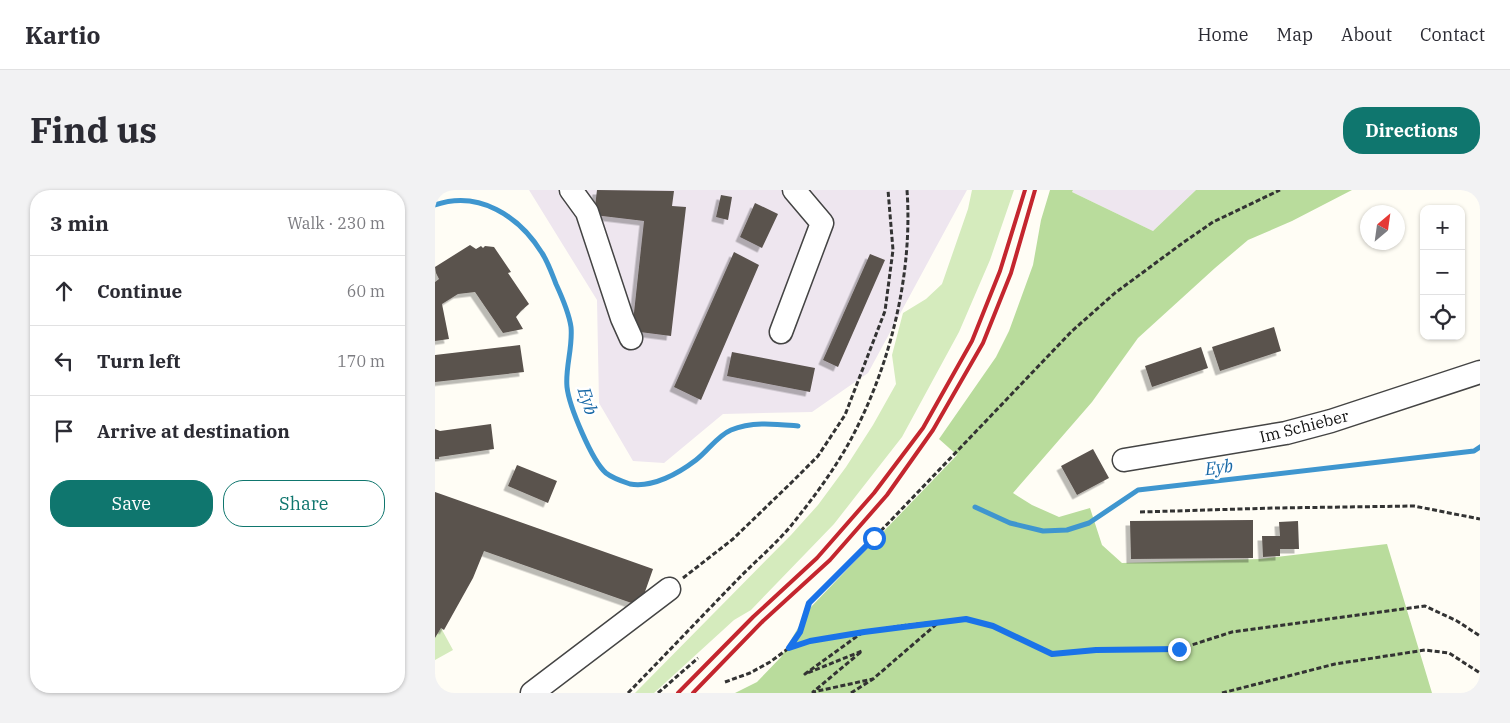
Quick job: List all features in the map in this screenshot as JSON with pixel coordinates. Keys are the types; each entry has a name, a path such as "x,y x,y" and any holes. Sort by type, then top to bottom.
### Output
{"street":[{"path":"571,190 587,212 622,318 631,338"},
{"path":"781,332 822,223 794,190"},
{"name":"Im Schieber","path":"1123,460 1286,433 1331,421 1480,372"},
{"path":"532,693 669,589"}],"path":[{"path":"669,589 733,539 819,456 845,415 885,311 893,250 888,190"},
{"path":"628,693 793,524 850,442 880,373 895,321 902,284 906,246 907,190"},
{"path":"789,648 800,632 809,603 874,538 1077,326 1115,293 1213,222 1280,190"},
{"path":"1140,512 1414,506 1480,519"},
{"path":"725,682 750,674 789,648 810,641 966,619 993,626 1052,654 1096,650 1179,649 1232,632 1425,606 1457,621 1480,636"},
{"path":"851,693 873,679 939,622"},
{"path":"864,632 805,674 862,651 813,692 873,679"},
{"path":"1222,693 1335,664 1425,650 1449,653 1480,673"},
{"path":"658,693 697,658"}],"shaded area":[{"path":"529,190 967,190 868,373 812,412 723,414 664,463 633,461 599,403 597,300"},
{"path":"1073,190 1196,190 1153,231 1072,192"}],"green space":[{"path":"972,190 1014,190 990,260 959,332 902,437 834,524 751,610 734,620 654,693 635,693 791,535 818,505 846,467 896,384 892,355 903,313 926,299 942,284 968,209"},
{"path":"1050,190 1073,190 1072,192 1153,231 1196,190 1352,190 1292,221 1248,240 1215,268 1138,338 1092,402 1013,493 1032,505 1059,517 1090,508 1102,545 1122,563 1260,559 1387,544 1432,693 735,693 757,682 781,657 809,609 957,455 939,439 996,357 1009,331 1033,265 1041,220"},
{"path":"441,628 453,650 435,660 435,638"}],"building":[{"path":"597,190 674,191 672,206 686,207 671,336 632,331 644,221 594,215"},
{"path":"721,195 732,197 728,220 716,217"},
{"path":"755,203 778,214 762,248 740,237"},
{"path":"470,245 476,249 481,246 483,248 485,246 494,247 511,272 508,273 529,304 516,317 523,329 503,333 475,292 458,294 442,304 449,339 435,341 435,282 439,279 435,267"},
{"path":"734,252 759,265 701,400 674,387"},
{"path":"870,254 885,260 838,367 823,360"},
{"path":"1274,327 1281,351 1220,371 1212,347"},
{"path":"520,345 524,372 435,382 435,355"},
{"path":"1201,347 1208,368 1152,387 1145,366"},
{"path":"732,352 815,368 810,392 727,376"},
{"path":"491,424 494,449 435,459 435,429 440,431"},
{"path":"1093,449 1109,478 1077,495 1061,466"},
{"path":"517,465 557,481 548,503 508,486"},
{"path":"435,492 653,569 640,606 484,551 473,578 444,630 441,628 435,638"},
{"path":"1253,520 1253,558 1131,559 1130,521"},
{"path":"1298,521 1299,549 1280,549 1280,556 1263,557 1262,536 1280,536 1279,522"}],"waterway":[{"name":"Eyb","path":"435,205 451,201 467,201 482,204 496,210 522,228 542,253 563,300 571,327 567,387 572,407 588,446 600,467 608,475 630,484 639,485 657,482 689,465 721,436 731,430 756,424 798,426"},
{"name":"Eyb","path":"975,507 1010,523 1043,531 1067,530 1089,523 1138,490 1474,451 1480,447"}],"railway":[{"path":"678,693 753,617 817,558 874,493 923,428 972,341 1000,271 1025,190"},
{"path":"693,693 763,621 830,560 887,495 933,430 983,343 1011,273 1035,190"}],"route":[{"path":"874,538 809,603 800,632 789,648 810,641 900,626 966,619 993,626 1052,654 1096,650 1179,649"}]}
